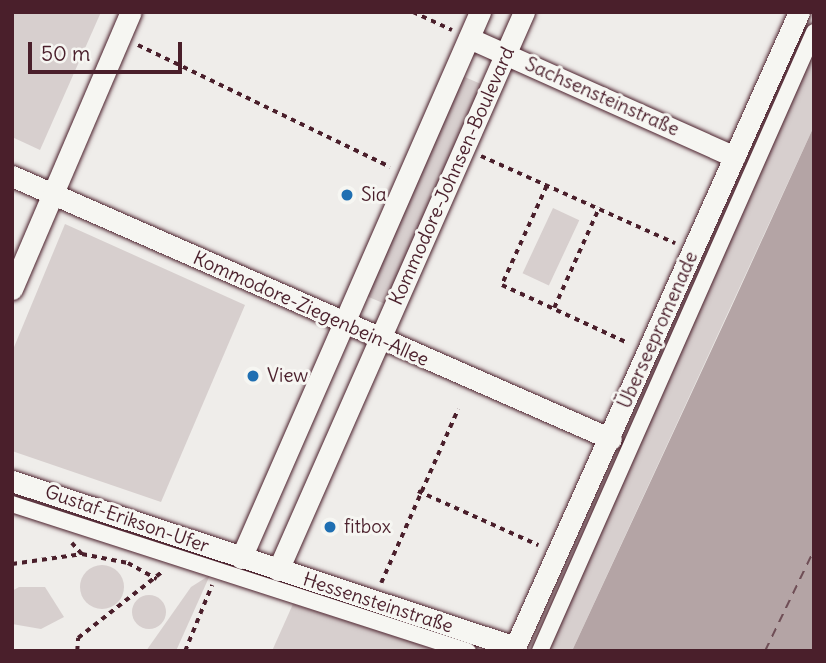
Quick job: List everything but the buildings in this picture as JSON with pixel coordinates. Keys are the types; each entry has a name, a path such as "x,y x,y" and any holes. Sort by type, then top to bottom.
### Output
{"street":[{"path":"12,289 131,12"},
{"path":"241,558 341,323 480,12"},
{"name":"Kommodore-Johnsen-Boulevard","path":"278,570 524,12"},
{"name":"Überseepromenade","path":"514,649 561,555 799,12"},
{"name":"Überseepromenade","path":"540,651 814,32"},
{"name":"Sachsensteinstraße","path":"469,38 735,157"},
{"name":"Kommodore-Ziegenbein-Allee","path":"12,176 341,323 611,439"},
{"name":"Gustaf-Erikson-Ufer","path":"12,481 241,558"},
{"path":"12,504 468,651"},
{"name":"Hessensteinstraße","path":"241,558 514,649"}],"path":[{"path":"413,12 469,38"},
{"path":"121,36 407,175"},
{"path":"464,148 693,251"},
{"path":"547,186 502,285 649,353"},
{"path":"554,308 599,208"},
{"path":"381,584 418,491 458,409"},
{"path":"418,491 561,555"},
{"path":"12,564 82,554 128,563 158,579"},
{"path":"77,651 78,638 158,579 170,555"},
{"path":"185,651 218,570"}],"shaded area":[{"path":"12,12 101,12 40,150 12,137"},
{"path":"814,51 814,126 572,651 548,651"},
{"path":"460,75 484,85 390,306 366,296"},
{"path":"814,126 814,651 572,651 730,310"},
{"path":"553,208 579,220 549,286 523,273"},
{"path":"65,224 245,305 161,502 12,451 12,352"},
{"path":"102,565 117,572 124,587 117,602 102,609 87,602 80,587 87,572"},
{"path":"210,575 176,651 146,651 191,587"},
{"path":"19,587 45,587 64,617 41,629 12,624 12,591"},
{"path":"149,595 161,600 166,612 161,624 149,629 137,624 132,612 137,600"},
{"path":"293,604 440,651 272,651"}],"ferry route":[{"path":"765,651 814,550"}],"place":[{"name":"Sia","path":"347,195"},
{"name":"View","path":"253,376"},
{"name":"fitbox","path":"330,527"}]}
